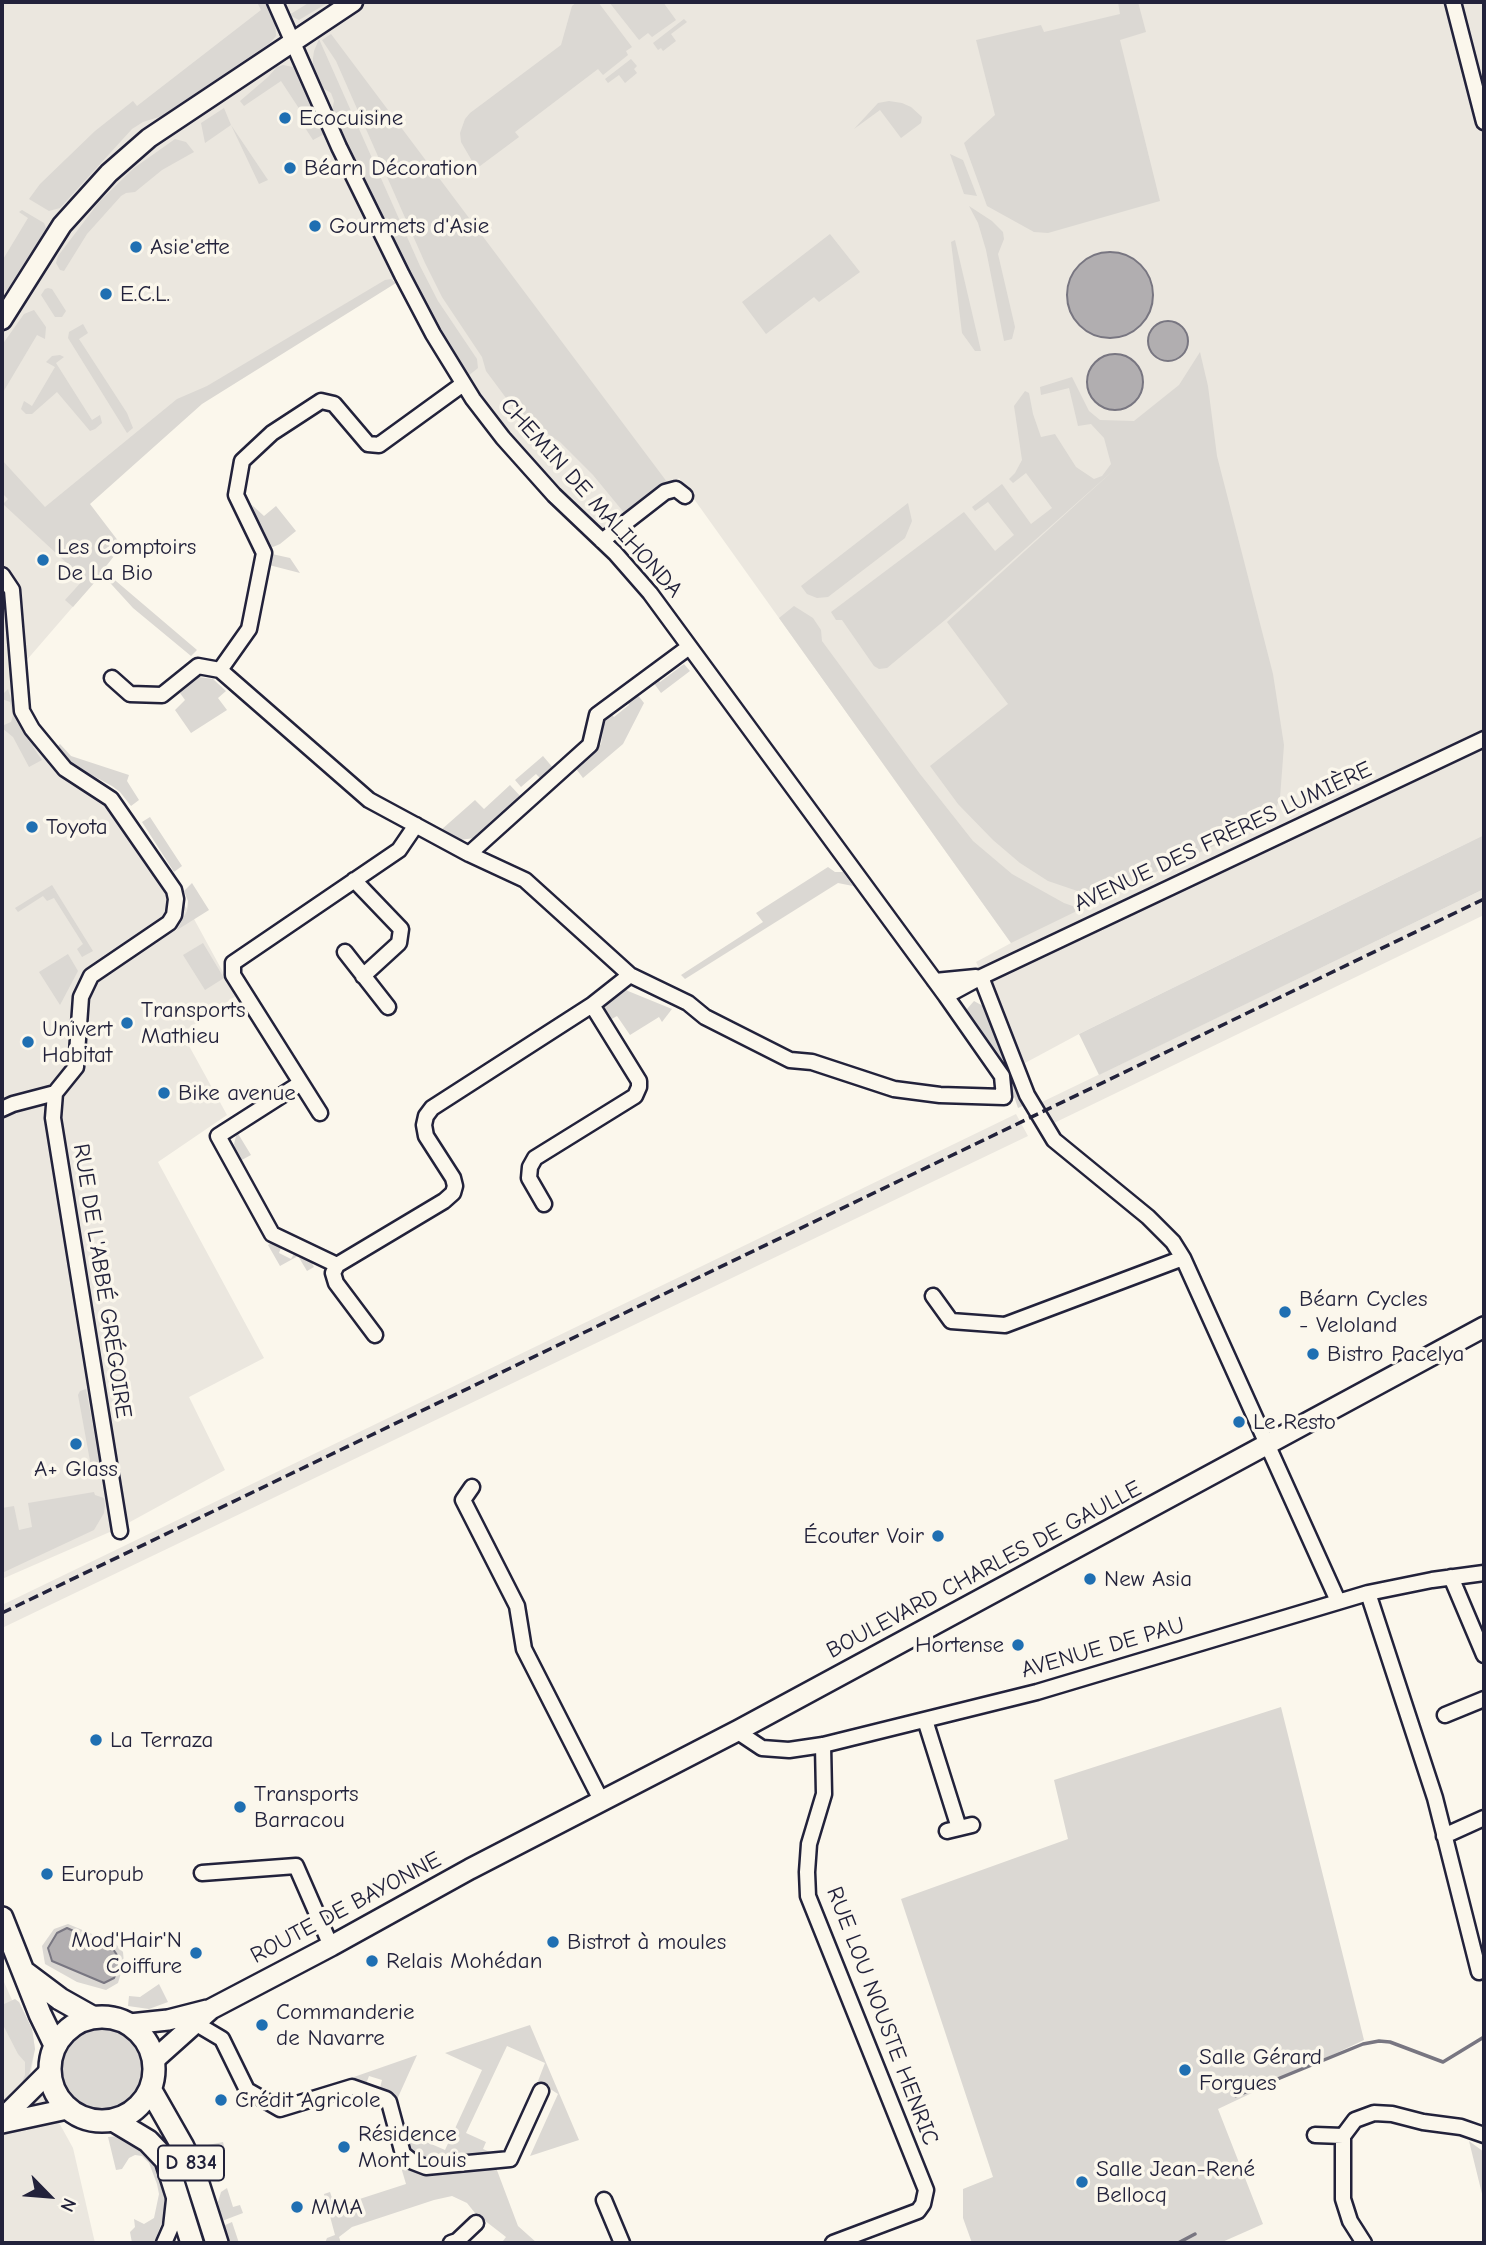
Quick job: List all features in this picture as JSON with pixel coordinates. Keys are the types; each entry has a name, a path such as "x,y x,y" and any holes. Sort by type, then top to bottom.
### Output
{"main road":[{"name":"BOULEVARD CHARLES DE GAULLE","path":"504,1851 738,1730 1484,1327"},
{"name":"ROUTE DE BAYONNE","path":"130,2024 168,2020 211,2009 504,1851"},
{"path":"2,1918 55,2045"},
{"path":"22,1971 60,1999 92,2017"},
{"name":"ROUTE DE BAYONNE","path":"154,2060 211,2009"},
{"path":"92,2017 114,2017 130,2024 145,2039 154,2060 150,2090 135,2109 113,2120 97,2121 81,2117 67,2109 58,2098 49,2072 50,2058 64,2032 77,2022 92,2017"},
{"path":"2,2121 49,2072"},
{"name":"D 834","path":"150,2090 183,2147 217,2243"},
{"path":"2,2121 67,2109"},
{"name":"D 834","path":"113,2120 148,2141 166,2160 192,2243"}],"street":[{"name":"CHEMIN DE MALIHONDA","path":"275,2 339,147 402,275 463,384 503,438 554,495 650,593 946,996 1002,1076 1004,1097 940,1095 894,1089 812,1062 790,1060 705,1017 688,1003 630,975"},
{"path":"2,320 62,225 109,173 149,138 353,2"},
{"path":"1453,2 1484,122"},
{"path":"220,670 249,629 264,553 236,495 242,461 272,433 321,401 334,404 368,444 379,445 463,384"},
{"path":"602,541 665,492 676,488 685,496"},
{"path":"2,575 12,590 22,711 65,769 111,799 174,890 176,900 174,915 169,923 91,976 81,997 76,1067 55,1093 13,1104 2,1110"},
{"path":"469,854 590,745 597,715 689,647"},
{"path":"112,678 130,694 162,695 198,666 220,670 369,800 469,854 524,880 630,975 592,1005 432,1108 426,1116 426,1136 453,1178 456,1186 453,1193 337,1265 333,1273 337,1283 375,1335"},
{"name":"AVENUE DES FRÈRES LUMIÈRE","path":"981,977 1484,739"},
{"path":"320,1113 233,975 233,963 399,850 415,825"},
{"path":"354,880 401,929 400,943 363,976"},
{"path":"345,952 388,1007"},
{"path":"935,981 981,977"},
{"path":"946,996 981,977"},
{"path":"981,977 1027,1095 1054,1140 1148,1217 1173,1242 1183,1258 1338,1601"},
{"path":"544,1204 529,1178 530,1167 536,1158 635,1096 639,1087 639,1081 592,1005"},
{"path":"301,1083 218,1136 272,1234 337,1265"},
{"name":"RUE DE L'ABBÉ GRÉGOIRE","path":"55,1093 53,1118 120,1531"},
{"path":"933,1296 951,1321 1005,1325 1183,1258"},
{"path":"472,1487 463,1500 517,1606 524,1649 601,1800"},
{"name":"AVENUE DE PAU","path":"738,1730 762,1748 789,1750 823,1745 1037,1692 1338,1601 1451,1577 1484,1573"},
{"path":"1451,1577 1484,1655"},
{"path":"1368,1594 1435,1798 1479,1972"},
{"path":"1445,1715 1484,1699"},
{"path":"925,1720 959,1828"},
{"name":"RUE LOU NOUSTE HENRIC","path":"823,1745 824,1794 809,1844 808,1896 926,2190 923,2204 918,2211 833,2243"},
{"path":"1444,1836 1484,1818"},
{"path":"202,1873 296,1866 331,1946"},
{"path":"195,2023 222,2039 247,2090 280,2109 352,2087 386,2099 403,2154 412,2162 426,2166 510,2159 541,2091"},
{"path":"1364,2243 1350,2221 1343,2199 1342,2136 1355,2120 1374,2113 1392,2114 1483,2133"},
{"path":"1315,2136 1342,2136"},
{"path":"164,2243 173,2215 174,2181"},
{"path":"604,2200 622,2243"},
{"path":"451,2243 457,2241 476,2223"}],"shaded area":[{"path":"2,2 1484,2 1484,835 1025,1063 976,962 1011,943 679,478 599,538 503,438 402,275 226,382 47,509 102,573 19,669 22,711 65,769 111,799 194,919 236,996 182,1033 227,1115 158,1162 264,1358 189,1397 225,1470 119,1528 2,1579"},
{"path":"257,2 268,2 275,19 276,36 270,43 162,116 132,129 60,208 49,211 29,199 40,184 95,131 133,101 137,106 261,10"},
{"path":"310,2 329,2 299,20 289,15"},
{"path":"577,2 598,2 632,47 626,51 628,55 603,75 598,69 515,132 519,137 480,166 475,166 461,142 460,133 465,119 561,45 572,6"},
{"path":"609,2 663,2 676,20 652,37 648,33 639,40"},
{"path":"1118,2 1138,2 1146,32 1120,40 1160,201 1048,233 1034,232 987,206 964,143 995,115 976,40 1041,25 1044,32 1120,14"},
{"path":"684,19 687,22 671,34 676,41 663,51 661,48 658,50 653,43"},
{"path":"331,34 667,482 626,515 593,475 560,442 518,414 486,371 482,357 442,297 425,263 336,61 322,40"},
{"path":"319,39 420,266 438,301 477,359 478,368 468,376 428,310 332,112 334,101 331,93 321,87 313,68 314,51"},
{"path":"631,59 637,66 634,69 637,73 625,83 619,75 608,83 605,79"},
{"path":"277,67 293,67 297,72 326,133 313,140 298,117 302,113 281,81 244,106 240,101"},
{"path":"889,101 911,107 922,117 921,123 901,138 880,110 854,129 878,103"},
{"path":"224,108 231,125 205,143 201,123"},
{"path":"231,125 268,180 259,184"},
{"path":"175,139 186,142 194,152 162,170 135,192 121,196 87,234 64,271 60,270 56,263 58,256 99,202 134,168"},
{"path":"950,154 963,160 977,196 964,194"},
{"path":"969,206 1003,232 1004,239 998,254 1015,327 1012,339 1004,341 986,250 978,223"},
{"path":"22,210 44,223 46,228 9,290 2,291 2,261 28,218 19,212"},
{"path":"830,234 860,272 819,302 814,297 766,334 742,302"},
{"path":"955,240 981,351 975,351 962,333 951,242"},
{"path":"1110,252 1127,255 1141,264 1150,278 1153,295 1150,312 1141,326 1127,335 1110,338 1093,335 1079,326 1070,312 1067,295 1070,278 1079,264 1093,255"},
{"path":"391,279 396,283 202,404 90,504 122,546 103,570 197,650 191,656 133,608 102,574 73,607 65,600 84,579 3,504 8,499 2,493 2,460 45,507 177,399 207,386 385,280"},
{"path":"48,288 52,289 66,311 62,317 55,317 41,295"},
{"path":"34,310 46,327 45,339 37,335 2,394 2,345 24,314"},
{"path":"1168,321 1182,327 1188,341 1182,355 1168,361 1154,355 1148,341 1154,327"},
{"path":"83,324 88,333 79,339 127,413 133,428 127,433 68,338 69,332"},
{"path":"1200,352 1208,386 1217,456 1273,674 1284,745 1280,798 1265,823 1098,898 1048,881 1020,863 958,804 930,766 1008,704 947,622 1115,469 887,668 879,669 874,666 842,620 836,620 831,612 964,512 995,551 1014,535 988,502 975,511 972,507 1002,484 1031,524 1052,508 1026,473 1013,483 1009,479 1022,460 1014,406 1025,391 1029,393 1041,437 1055,434 1076,467 1094,479 1102,476 1111,464 1104,438 1091,424 1078,426 1069,388 1041,395 1040,387 1072,377 1089,411 1100,420 1134,421 1179,385"},
{"path":"1115,354 1126,356 1135,362 1141,371 1141,393 1135,402 1126,408 1115,410 1104,408 1095,402 1089,393 1087,382 1089,371 1095,362 1104,356"},
{"path":"52,356 64,357 56,363 92,420 100,415 102,423 95,429 90,431 57,392 32,414 26,414 21,409 24,401 32,406 55,367 46,362"},
{"path":"908,503 912,521 905,538 828,597 817,598 807,594 801,586"},
{"path":"252,505 264,516 276,506 296,531 280,544 273,547 267,545"},
{"path":"272,554 290,558 300,573 269,565"},
{"path":"794,606 813,618 821,630 822,641 973,841 1012,874 1064,903 1081,909 1011,943 779,618"},
{"path":"684,664 690,671 661,693 653,682 658,679 660,682"},
{"path":"199,677 213,679 226,691 218,698 227,710 191,733 175,710 185,700 180,693"},
{"path":"8,689 36,743 33,747 42,760 29,767 13,737 2,728 11,722 13,715 10,702 2,699"},
{"path":"637,694 644,703 623,744 583,778 574,766 601,744 605,718 611,714 614,717 629,705 627,701"},
{"path":"60,744 71,756 129,775 127,781 139,800 131,806 112,786 73,765 57,747"},
{"path":"543,756 554,769 542,780 536,774 521,787 515,780"},
{"path":"510,785 521,797 481,835 460,840 441,830 475,800 484,809"},
{"path":"150,817 182,866 174,872 142,822"},
{"path":"1484,835 1484,889 1099,1075 1079,1034"},
{"path":"828,867 835,872 843,872 853,886 838,883 685,979 681,975 763,922 756,913"},
{"path":"192,883 209,910 177,930 187,911 188,901 184,891"},
{"path":"52,885 93,951 82,957 77,949 83,944 54,898 47,901 43,896 18,912 15,908"},
{"path":"1484,889 1484,915 1052,1124 1042,1102"},
{"path":"203,943 224,978 205,990 183,955"},
{"path":"68,954 78,971 60,1005 39,972"},
{"path":"625,989 672,1009 662,1022 659,1017 630,1035 617,1016 610,1020 604,1009 606,1004"},
{"path":"974,1001 983,1006 1025,1105 1018,1108 1004,1067 968,1014 967,1009"},
{"path":"1016,1114 1028,1136 2,1628 2,1605"},
{"path":"237,1132 251,1155 238,1162 234,1144"},
{"path":"274,1241 282,1245 279,1253 291,1259 295,1252 309,1258 314,1267 307,1271 298,1256 280,1266 268,1245"},
{"path":"86,1389 100,1465 95,1472 92,1472 78,1395"},
{"path":"94,1492 104,1498 105,1505 104,1513 94,1530 2,1573 2,1508 14,1506 19,1530 32,1527 28,1503"},
{"path":"1281,1707 1364,2040 1218,2109 1263,2224 1220,2243 972,2243 963,2218 963,2189 993,2177 901,1899 1068,1839 1054,1780"},
{"path":"68,1924 116,1944 123,1952 124,1963 118,1983 106,1990 77,1982 45,1964 42,1946 54,1929"},
{"path":"67,1928 113,1949 121,1961 114,1978 104,1983 52,1961 48,1948 57,1933"},
{"path":"4,1982 12,2000 19,2002 32,2029 35,2049 31,2072 73,2148 95,2243 2,2243"},
{"path":"159,1984 168,2002 149,2009 128,2006 129,1996 140,1997"},
{"path":"15,1999 32,2029 35,2049 27,2083 18,2092 25,2075 25,2062 2,2023 2,2005"},
{"path":"101,2024 118,2027 132,2037 142,2051 145,2068 142,2085 132,2099 118,2109 101,2112 84,2109 70,2099 60,2085 57,2068 60,2051 70,2037 84,2027"},
{"path":"530,2025 579,2140 530,2156 558,2094 538,2081 545,2063 507,2046 466,2133 486,2142 483,2149 492,2153 424,2162 409,2153 404,2139 406,2133 445,2150 482,2070 445,2053"},
{"path":"417,2055 395,2104 386,2090 380,2088 382,2080 369,2076 366,2084 351,2078"},
{"path":"164,2126 174,2141 210,2243 197,2243 154,2137"},
{"path":"119,2136 140,2146 156,2163 163,2184 165,2214 154,2243 132,2243 130,2232 135,2227 134,2219 144,2224 154,2218 159,2194 157,2184 149,2163 142,2156 129,2158 122,2169 116,2170 108,2137"},
{"path":"1469,2141 1484,2152 1484,2202"},
{"path":"223,2142 225,2150 216,2153 222,2171 216,2171 203,2161 198,2147"},
{"path":"398,2157 411,2170 421,2174 495,2165 518,2226 537,2243 506,2243 503,2241 506,2237 475,2213 467,2203 452,2196 352,2227 339,2237 341,2243 325,2243 327,2238 335,2235 324,2194 330,2192 333,2201 341,2205 406,2184"},
{"path":"227,2188 233,2207 240,2205 243,2213 222,2221 218,2202 221,2192"},
{"path":"232,2222 239,2243 228,2243 223,2226"}],"waterway":[{"path":"1236,2096 1363,2044 1390,2042 1443,2062 1484,2037"},
{"path":"1178,2243 1195,2234"}],"railway":[{"path":"2,1613 1484,899"}],"place":[{"name":"Ecocuisine","path":"285,118"},
{"name":"Béarn Décoration","path":"290,168"},
{"name":"Gourmets d'Asie","path":"315,226"},
{"name":"Asie'ette","path":"136,247"},
{"name":"E.C.L.","path":"106,294"},
{"name":"Les Comptoirs De La Bio","path":"43,560"},
{"name":"Toyota","path":"32,827"},
{"name":"Transports Mathieu","path":"127,1023"},
{"name":"Univert Habitat","path":"28,1042"},
{"name":"Bike avenue","path":"164,1093"},
{"name":"Béarn Cycles - Veloland","path":"1285,1312"},
{"name":"Bistro Pacelya","path":"1313,1354"},
{"name":"Le Resto","path":"1239,1422"},
{"name":"A+ Glass","path":"76,1444"},
{"name":"Écouter Voir","path":"938,1536"},
{"name":"New Asia","path":"1090,1579"},
{"name":"Hortense","path":"1018,1645"},
{"name":"La Terraza","path":"96,1740"},
{"name":"Transports Barracou","path":"240,1807"},
{"name":"Europub","path":"47,1874"},
{"name":"Bistrot à moules","path":"553,1942"},
{"name":"Mod'Hair'N Coiffure","path":"196,1953"},
{"name":"Relais Mohédan","path":"372,1961"},
{"name":"Commanderie de Navarre","path":"262,2025"},
{"name":"Salle Gérard Forgues","path":"1185,2070"},
{"name":"Crédit Agricole","path":"221,2100"},
{"name":"Résidence Mont Louis","path":"344,2147"},
{"name":"Salle Jean-René Bellocq","path":"1082,2182"},
{"name":"MMA","path":"297,2207"}]}
